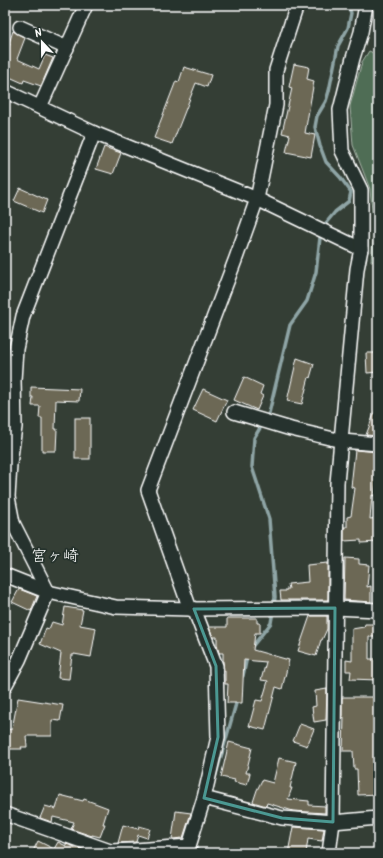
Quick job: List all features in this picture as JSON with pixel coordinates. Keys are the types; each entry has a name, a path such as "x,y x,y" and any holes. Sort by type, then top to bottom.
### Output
{"street":[{"path":"40,107 86,5"},
{"path":"5,814 110,851 189,846 204,798 218,737 216,666 192,609 148,490 236,258 256,198 276,105 276,70 297,5"},
{"path":"329,853 333,822 337,483 357,269 361,249 361,190 342,151 340,110 361,32 366,5"},
{"path":"20,26 67,48"},
{"path":"5,91 94,133 256,198 361,249"},
{"path":"5,686 19,660 48,592 14,522 8,497 10,464 15,426 10,392 16,349 23,316 94,133"},
{"path":"234,412 290,429 342,441 378,444"},
{"path":"5,575 48,592 116,607 192,609 335,608 378,610"},
{"path":"204,798 282,818 333,822 378,818"}],"highlighted area":[{"path":"335,608 333,822 282,818 204,798 218,737 216,666 194,609"}],"green space":[{"path":"369,51 378,55 378,262 371,261 374,230 370,189 353,145 350,106 362,62"}],"building":[{"path":"13,31 25,38 17,59 39,69 45,55 53,58 41,86 24,80 23,83 5,75 5,55 10,44"},
{"path":"294,64 309,67 307,79 314,81 305,133 315,135 311,157 286,152 290,135 282,133 292,88 289,87"},
{"path":"184,67 211,75 207,87 196,83 172,144 154,138 176,81 179,82"},
{"path":"104,147 121,153 113,174 96,169"},
{"path":"20,188 47,200 42,213 14,201"},
{"path":"366,353 378,353 378,372 367,373"},
{"path":"297,358 314,364 302,404 287,401"},
{"path":"244,377 263,386 260,394 263,396 257,410 234,400"},
{"path":"31,387 80,389 79,401 56,400 56,451 42,451 42,418 39,418 40,406 32,406 33,397 31,397"},
{"path":"203,389 227,400 217,421 193,410"},
{"path":"377,406 378,436 366,435"},
{"path":"75,418 90,418 90,459 75,459"},
{"path":"355,450 378,452 378,474 374,496 372,495 370,519 378,518 378,542 361,543 361,540 344,541 344,527 347,527 347,517 351,516 355,488 351,487"},
{"path":"345,558 359,559 359,564 369,565 367,587 371,586 371,602 344,600"},
{"path":"328,563 328,600 281,600 280,591 286,591 286,589 289,589 288,584 308,582 307,565"},
{"path":"19,589 37,596 31,611 12,602"},
{"path":"65,607 83,610 80,625 96,628 91,657 74,654 72,655 69,679 58,678 61,653 40,644 46,628 49,629 52,622 62,625"},
{"path":"310,616 327,616 327,629 321,640 316,656 298,651"},
{"path":"227,618 257,618 257,623 260,623 260,633 255,633 253,650 289,660 282,689 276,687 265,730 249,726 256,700 262,701 268,681 261,680 266,662 244,660 242,703 227,703 228,684 225,684 223,653 219,653 217,637 213,637 209,627 227,627"},
{"path":"365,624 378,624 378,637 369,637 369,659 378,659 378,680 350,679 351,671 346,671 346,660 352,661 352,629 364,627"},
{"path":"327,689 326,720 314,722 312,707 316,706 315,691"},
{"path":"342,697 378,697 378,794 358,795 357,769 354,769 353,751 343,751 344,717 342,718"},
{"path":"18,698 63,705 60,721 52,720 52,736 26,736 27,747 21,747 22,749 5,749 5,730 12,729"},
{"path":"300,724 314,729 307,746 293,741"},
{"path":"229,742 252,748 246,773 250,773 247,785 234,782 235,780 221,777"},
{"path":"279,758 296,762 290,788 292,788 288,799 309,801 309,805 325,806 325,813 293,811 267,803 266,806 253,802 262,780 273,783"},
{"path":"60,795 83,801 84,799 108,808 103,824 105,824 100,837 71,829 74,822 53,817 52,822 40,818 45,806 56,809"},
{"path":"176,811 191,813 183,838 172,839"},
{"path":"123,825 138,829 139,826 150,829 147,838 138,835 136,842 118,843"},
{"path":"293,827 324,829 322,841 308,839 306,853 288,853"},
{"path":"38,841 54,849 58,842 66,846 66,844 87,851 87,853 32,853"}],"waterway":[{"path":"274,605 275,597 269,519 252,467 254,438 269,413 290,325 307,301 316,272 321,229 335,212 349,201 351,192 326,162 315,127 317,116 326,101 329,91 338,46 348,28 351,13 348,5"},
{"path":"251,648 271,623 273,611"},
{"path":"243,676 247,657"},
{"path":"215,778 237,700"},
{"path":"195,843 199,853"}],"district":[{"name":"宮ヶ崎","path":"55,555"}]}
